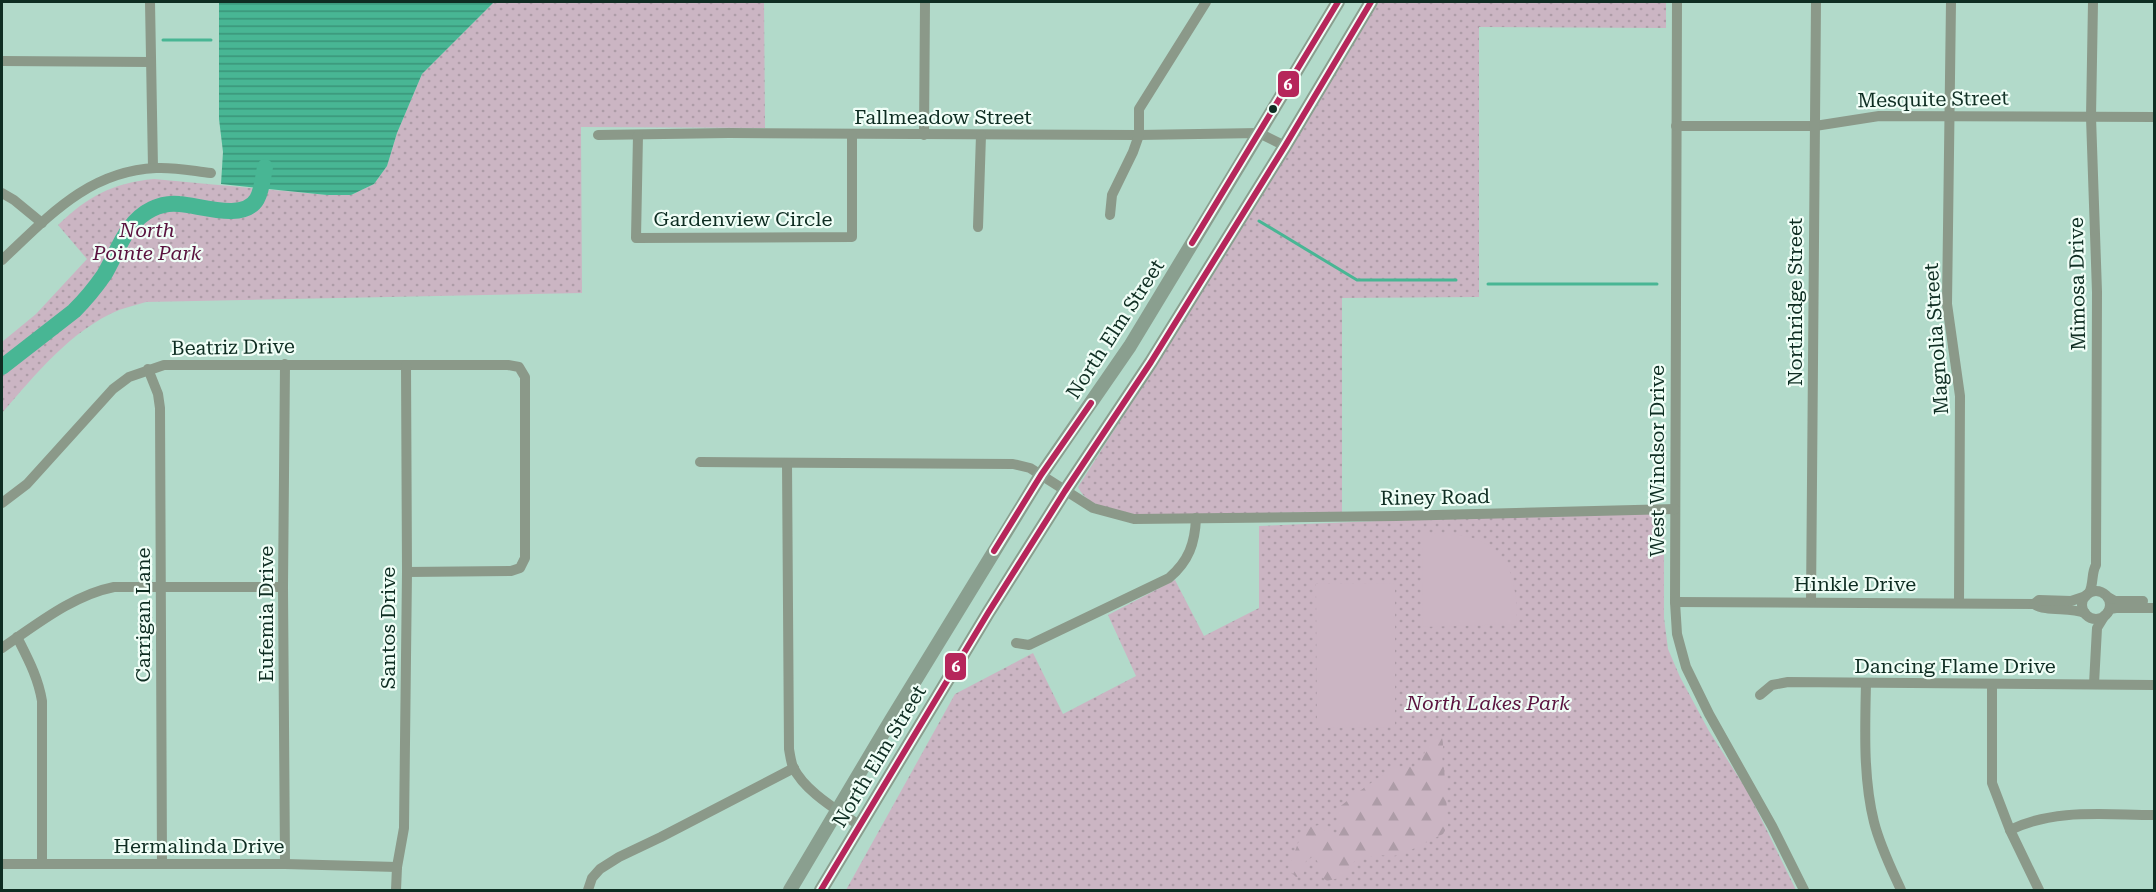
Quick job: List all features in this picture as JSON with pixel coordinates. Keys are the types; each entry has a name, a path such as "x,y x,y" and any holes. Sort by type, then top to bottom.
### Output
{"main road":[{"name":"North Elm Street","path":"790,891 837,809 1041,475 1130,346 1338,2"},
{"name":"North Elm Street","path":"821,891 982,622 1065,491 1152,362 1286,146 1371,2"}],"street":[{"path":"150,2 153,168"},
{"path":"924,135 925,2"},
{"path":"1110,215 1112,195 1139,135 1138,109 1206,2"},
{"name":"West Windsor Drive","path":"1677,2 1675,508 1677,634 1686,667 1709,714 1777,835 1804,891"},
{"name":"Northridge Street","path":"1811,602 1816,2"},
{"name":"Magnolia Street","path":"1951,2 1947,304 1960,396 1959,603"},
{"name":"Mimosa Drive","path":"2088,594 2093,583 2093,569 2096,565 2097,292 2091,117 2092,2"},
{"path":"2,61 150,62"},
{"name":"Mesquite Street","path":"1676,126 1815,126 1879,116 1949,114 2154,117"},
{"name":"Fallmeadow Street","path":"598,135 1259,133 1286,146"},
{"name":"Gardenview Circle","path":"638,135 636,238 852,237 852,135"},
{"path":"978,227 981,135"},
{"path":"2,260 72,197 91,185 113,176 153,168 211,173"},
{"path":"2,193 42,223"},
{"name":"Beatriz Drive","path":"2,503 27,484 113,389 148,369 178,364 508,365 519,367 525,377 525,558 520,568 511,572 407,572"},
{"name":"Eufemia Drive","path":"285,364 283,587 285,864"},
{"name":"Santos Drive","path":"396,891 397,867 404,828 407,572 406,365"},
{"name":"Carrigan Lane","path":"148,369 158,394 160,408 162,864"},
{"name":"Riney Road","path":"700,462 1001,463 1025,466 1093,508 1122,517 1140,519 1527,513 1675,508"},
{"path":"787,463 789,749 794,768 819,797 860,826"},
{"path":"1016,644 1029,645 1169,578 1179,570 1188,557 1195,540 1196,518"},
{"name":"Mimosa Drive","path":"2096,565 2100,570 2100,587 2105,595"},
{"path":"2,648 83,596 98,590 114,587 283,587"},
{"path":"2097,628 2083,604 2088,594 2098,591 2115,601 2154,601"},
{"name":"Hinkle Drive","path":"2034,604 2039,600 2071,601 2088,594"},
{"path":"2087,614 2097,618 2106,614 2110,604 2105,595"},
{"name":"Hinkle Drive","path":"1675,602 2034,604 2040,608 2071,608 2087,614"},
{"path":"2094,684 2097,628 2106,614 2110,609 2116,608 2154,608"},
{"path":"17,638 33,668 42,701 42,864"},
{"name":"Dancing Flame Drive","path":"1760,695 1772,685 1788,682 2154,685"},
{"path":"1866,683 1867,768 1871,808 1878,835 1901,891"},
{"path":"1992,684 1992,783 2010,830 2039,891"},
{"path":"588,891 592,878 600,869 619,857 794,768"},
{"path":"2010,830 2022,824 2051,816 2154,815"},
{"name":"Hermalinda Drive","path":"2,864 285,864 397,867"}],"green space":[{"name":"North Pointe Park","path":"494,2 764,2 765,128 581,127 582,293 146,302 119,310 85,329 55,355 2,413 2,342 36,314 87,259 58,225 69,215 101,193 125,184 154,179 327,195 351,195 374,184 387,166 397,133 422,74"},
{"path":"1379,2 1666,2 1666,28 1479,27 1479,297 1342,298 1342,512 1142,515 1115,511 1097,505 1082,494 1078,487 1193,306"},
{"name":"North Lakes Park","path":"1661,509 1664,523 1664,618 1668,649 1709,731 1748,792 1796,890 846,890 955,694 1033,653 1063,714 1136,676 1108,615 1175,580 1204,636 1259,608 1259,526"},
{"path":"1422,533 1466,536 1490,546 1500,555 1508,567 1513,582 1516,624 1423,627"},
{"path":"1395,583 1395,727 1317,728 1316,584"},
{"path":"1442,738 1448,825 1443,834 1394,856 1377,855 1355,861 1339,878 1327,881 1322,877 1320,866 1314,856 1306,861 1303,875 1296,877 1288,869 1304,828 1319,825 1330,835 1340,834 1337,809 1389,772 1405,766 1419,768 1429,740"}],"shaded area":[{"path":"219,2 494,2 422,74 397,133 387,166 374,184 351,195 327,195 221,184 223,152 219,119"}],"waterway":[{"path":"163,40 211,40"},
{"path":"2,367 82,303 104,275 123,238 143,215 158,206 172,204 232,211 242,210 251,206 257,199 265,167"},
{"path":"1259,221 1357,280 1456,280"},
{"path":"1488,284 1657,284"}],"transit line":[{"name":"6","path":"1192,243 1338,2"},
{"name":"6","path":"821,890 988,613 1065,491 1151,362 1371,2"},
{"name":"6","path":"994,551 1041,475 1091,403"}]}
